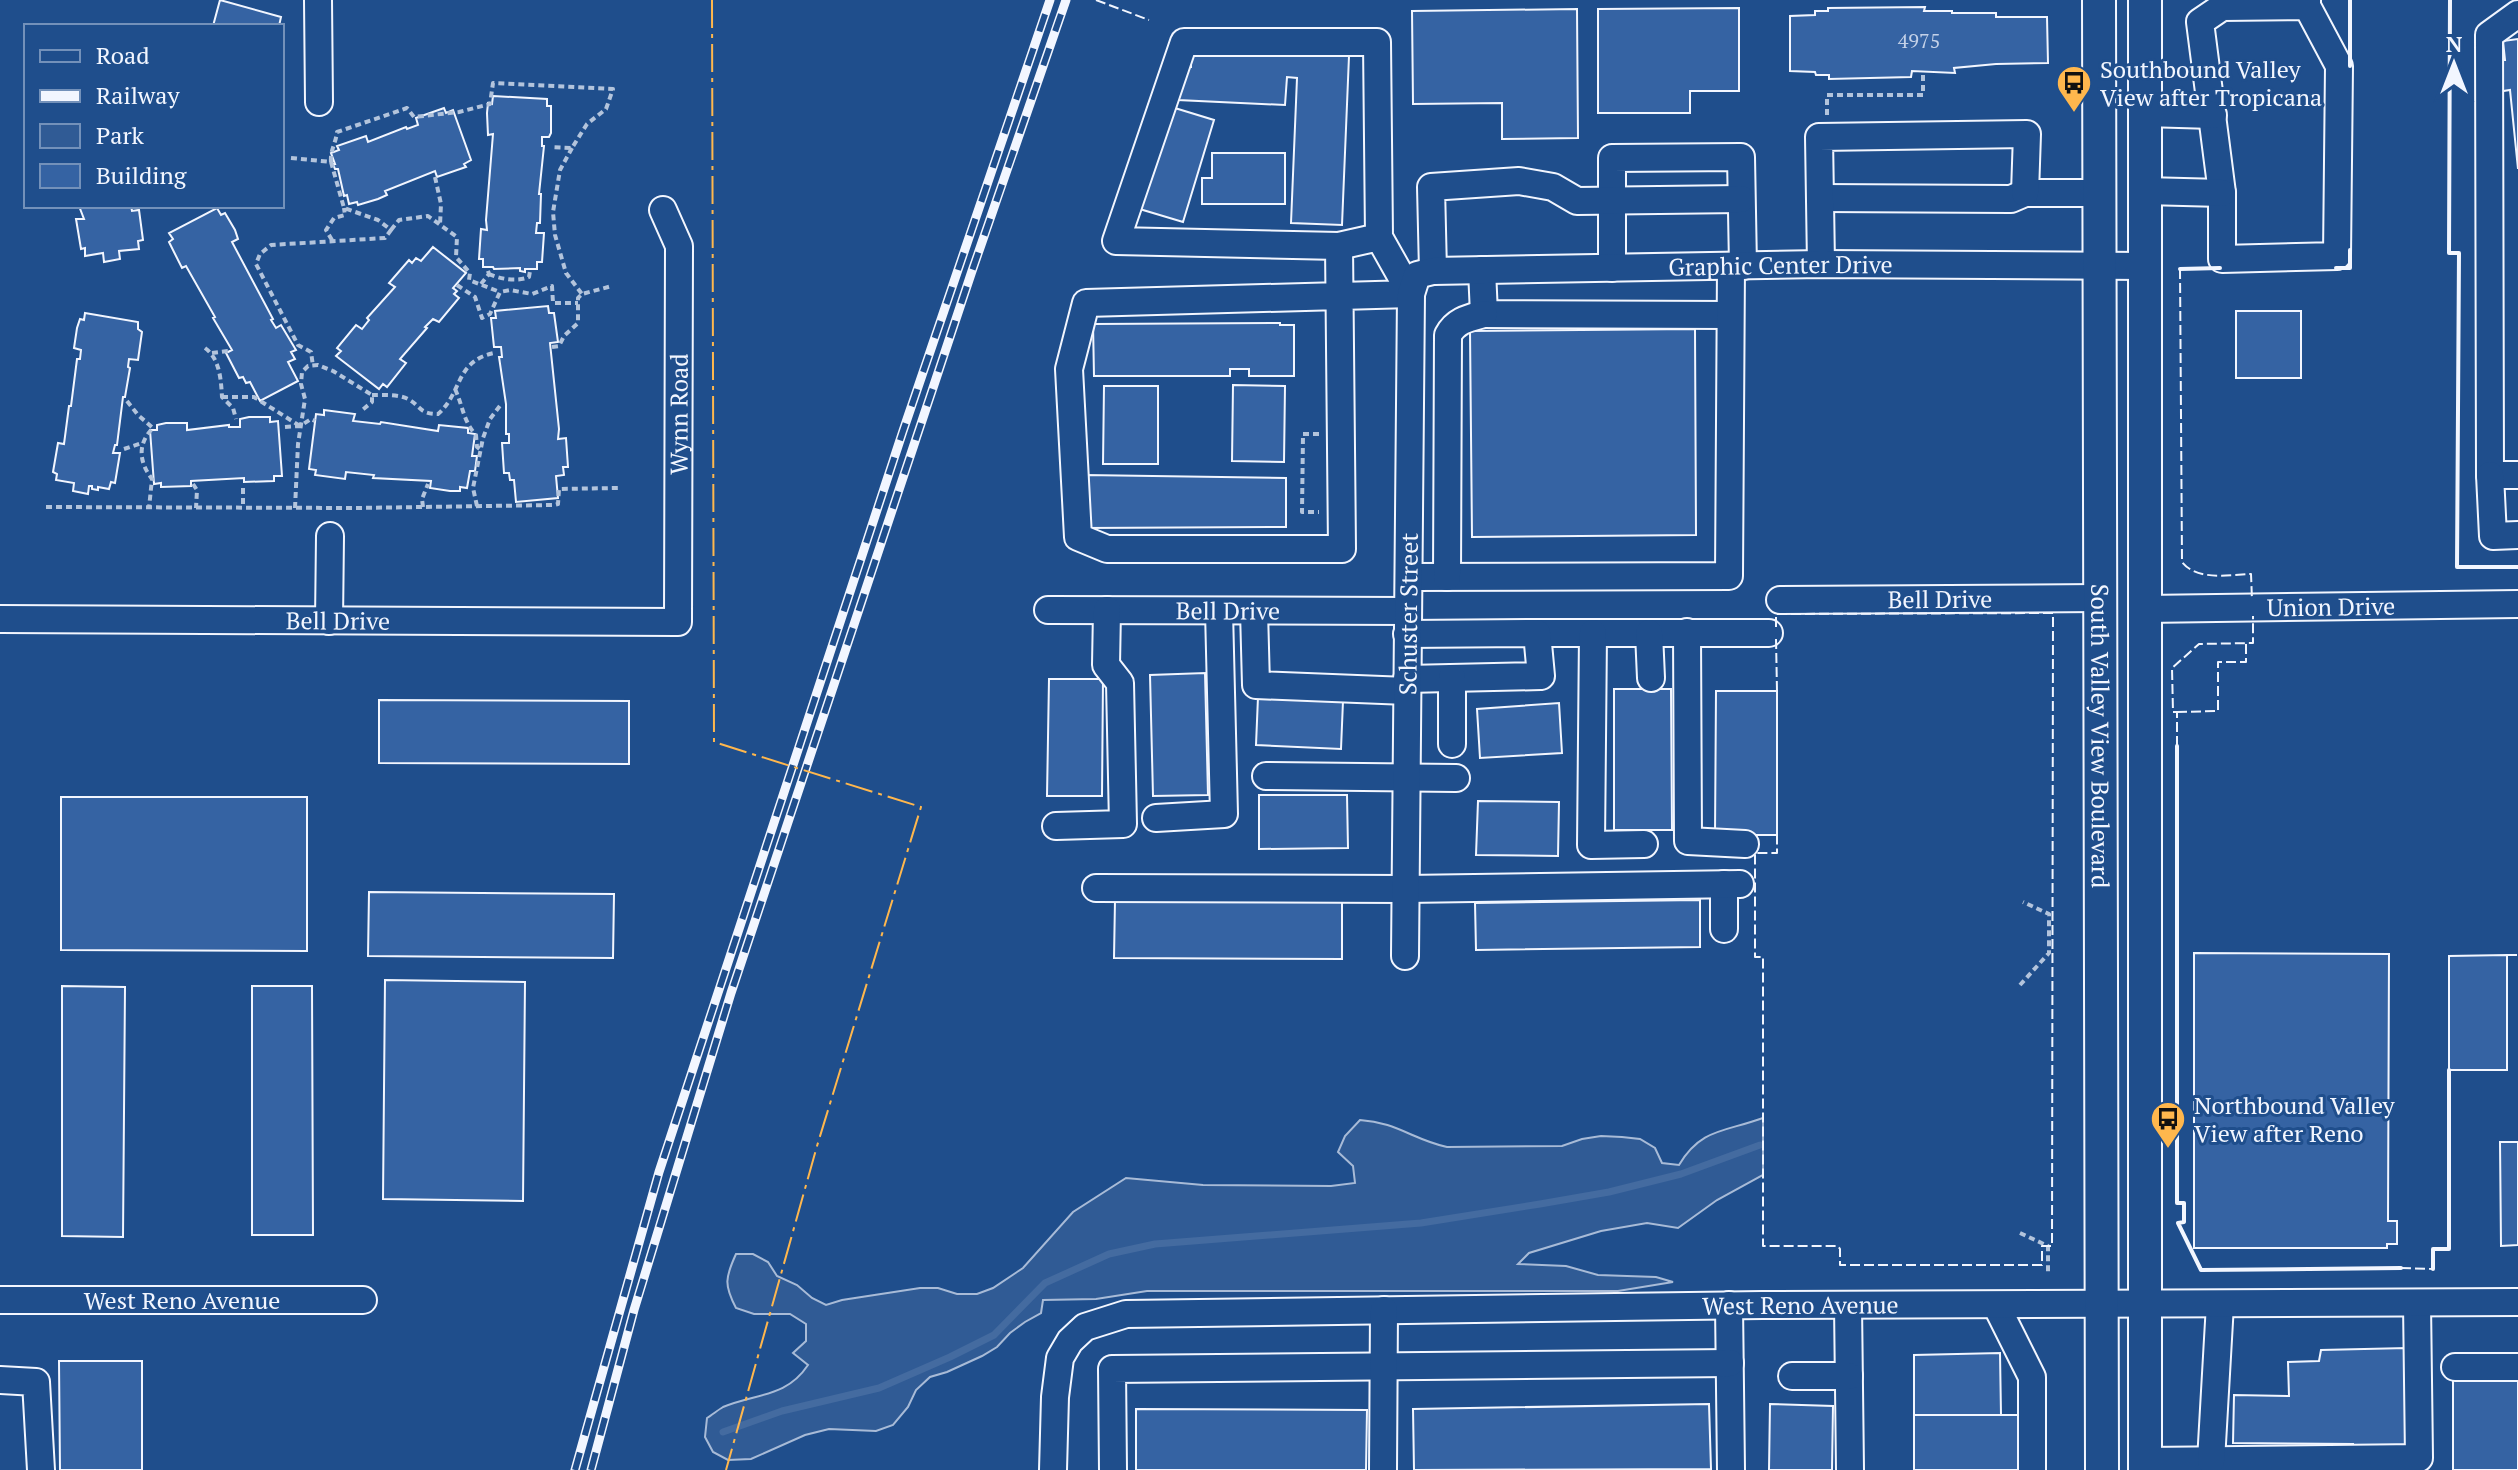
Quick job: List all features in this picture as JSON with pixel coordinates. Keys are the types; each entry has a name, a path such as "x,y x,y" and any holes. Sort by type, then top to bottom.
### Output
{"main road":[{"name":"South Valley View Boulevard","path":"2099,0 2102,1470"},
{"name":"South Valley View Boulevard","path":"2145,0 2145,1466"},
{"path":"2099,486 2120,567 2124,598 2130,606 2145,609"}],"street":[{"path":"318,0 319,102"},
{"path":"2307,3 2339,66 2337,256 2222,259 2222,193 2213,115 2200,22 2222,7 2307,3"},
{"path":"2518,14 2489,35 2490,475 2493,536 2518,535"},
{"path":"1379,237 1339,246 1116,241 1184,42 1377,42 1379,237 1420,280"},
{"path":"2145,113 2213,115"},
{"path":"1821,264 1819,137 2027,134 2025,193"},
{"path":"1409,577 1729,576 1730,315 1737,266 1741,157 1612,158 1612,268"},
{"name":"Schuster Street","path":"1405,956 1407,623 1420,280 1431,187 1519,181 1553,187 1577,201 1612,201"},
{"path":"2145,191 2222,193"},
{"path":"1820,198 2011,199 2025,193 2099,193"},
{"path":"1612,201 1741,199"},
{"name":"Wynn Road","path":"663,210 679,246 678,622"},
{"path":"1339,246 1341,294 1342,549 1107,549 1078,537 1069,369 1086,303 1341,294"},
{"name":"Graphic Center Drive","path":"1341,294 1482,270 1821,264 2145,266"},
{"path":"1482,270 1484,314"},
{"path":"1447,577 1448,335 1452,326 1461,320 1484,314 1730,315"},
{"path":"2490,475 2518,475"},
{"path":"329,621 330,536"},
{"name":"Bell Drive","path":"1780,600 2100,598"},
{"name":"Union Drive","path":"2145,609 2518,604"},
{"name":"Bell Drive","path":"1048,610 1254,611 1537,633 1769,633"},
{"path":"1056,826 1123,824 1120,683 1106,665 1107,610"},
{"path":"1156,818 1224,814 1219,611"},
{"path":"1254,611 1256,685 1407,685 1452,678 1541,676 1537,633"},
{"name":"Bell Drive","path":"0,619 678,622"},
{"path":"1687,632 1688,841 1745,844"},
{"path":"1593,633 1591,845 1644,844"},
{"path":"1649,633 1651,678"},
{"path":"1452,678 1452,744"},
{"path":"1266,776 1456,778"},
{"path":"1096,888 1406,889 1732,884 1724,929"},
{"name":"West Reno Avenue","path":"0,1300 363,1300"},
{"name":"West Reno Avenue","path":"1053,1470 1055,1397 1060,1358 1070,1341 1085,1327 1126,1314 1729,1305 2518,1302"},
{"path":"2145,1466 2211,1461 2419,1458 2417,1303"},
{"path":"2211,1461 2220,1304"},
{"path":"1729,1305 1731,1470"},
{"path":"1848,1305 1850,1470"},
{"path":"1996,1305 2032,1377 2032,1470"},
{"path":"1383,1470 1384,1310"},
{"path":"1113,1470 1112,1369 1730,1363"},
{"path":"2455,1367 2518,1367"},
{"path":"1792,1376 1849,1376"},
{"path":"0,1380 36,1382 41,1470"}],"path":[{"path":"1827,95 1923,95 1923,74"},
{"path":"332,240 326,230 334,218 345,215 331,162 330,151 336,142 337,132 407,108 414,117 459,112 490,104 493,83 613,89 606,109 587,124 560,170 553,212 555,235 566,273 582,294"},
{"path":"551,147 572,148"},
{"path":"291,158 331,162"},
{"path":"435,177 441,204 440,225"},
{"path":"344,208 378,220 391,230"},
{"path":"313,366 311,352 298,345 256,264 260,254 271,245 385,238 399,220 428,216 457,237 456,257 470,273 469,280 500,292 510,290 532,294 552,286 553,303 578,303"},
{"path":"487,268 489,274 497,278 524,279 529,277 530,271"},
{"path":"481,284 489,274"},
{"path":"457,285 475,297 482,318 490,314 500,292"},
{"path":"552,347 559,346 564,336 578,323 578,298 582,294 612,286"},
{"path":"205,348 212,353 221,381 222,397 233,408 236,419"},
{"path":"212,353 228,351"},
{"path":"295,508 300,426 305,399 302,372 308,366 318,365 333,371 372,395 409,399 428,414 438,414 445,407 462,372 475,359 494,353"},
{"path":"455,389 463,406 463,416 476,435 477,447 481,450"},
{"path":"361,411 372,402 372,395"},
{"path":"222,397 254,397 300,426"},
{"path":"124,449 142,443 153,428 127,401"},
{"path":"477,506 473,488 481,450 490,419 502,403"},
{"path":"285,427 300,426 311,419 315,421"},
{"path":"142,443 145,470 152,479 149,508"},
{"path":"193,484 197,490 196,508"},
{"path":"423,507 422,499 428,484"},
{"path":"243,488 243,508"},
{"path":"46,507 554,505 560,500 559,489 618,488"},
{"path":"2020,985 2049,953 2049,914 2023,902"},
{"path":"2020,1233 2048,1246 2048,1274"}],"green space":[{"path":"1763,1118 1763,1175 1717,1200 1678,1228 1647,1223 1601,1231 1529,1253 1518,1264 1566,1266 1598,1275 1656,1277 1673,1282 1618,1291 1147,1291 1096,1299 1043,1300 1041,1313 1010,1333 997,1347 930,1377 916,1390 908,1407 893,1425 876,1431 829,1429 805,1435 751,1459 728,1460 713,1452 705,1437 707,1418 723,1407 790,1384 808,1365 793,1353 806,1341 806,1324 790,1314 754,1314 736,1308 727,1281 736,1254 753,1254 768,1262 777,1276 797,1285 826,1305 920,1288 977,1294 993,1288 1023,1268 1073,1212 1126,1178 1203,1185 1331,1186 1355,1183 1353,1166 1338,1152 1345,1136 1360,1120 1384,1124 1447,1147 1562,1146 1601,1136 1640,1139 1655,1148 1662,1163 1679,1165 1687,1153 1705,1138"}],"building":[{"path":"220,0 281,17 279,24 214,24"},
{"path":"1925,7 1924,11 1996,13 1996,17 2047,17 2048,63 1954,68 1955,73 1912,71 1911,77 1829,79 1829,75 1816,75 1815,72 1790,71 1790,16 1815,15 1815,11 1828,11 1828,8"},
{"path":"1739,8 1739,91 1690,91 1690,113 1598,113 1598,9"},
{"path":"1577,9 1578,138 1502,139 1502,103 1413,104 1412,11"},
{"path":"2518,39 2518,169 2510,90 2503,91 2500,60 2505,60 2503,41"},
{"path":"1191,49 1349,56 1342,225 1291,223 1297,78 1287,77 1285,105 1178,100 1179,67 1191,67"},
{"path":"493,96 547,99 547,106 551,106 551,133 549,137 542,137 540,223 537,223 536,233 544,233 542,262 537,262 537,269 525,269 525,272 520,268 483,267 483,259 479,259 481,229 487,230 493,134 488,135 487,113"},
{"path":"1165,105 1214,120 1183,222 1133,207"},
{"path":"444,108 446,113 453,110 471,160 464,164 466,167 437,177 435,171 385,191 387,195 378,199 358,205 357,202 349,204 338,169 333,164 331,153 339,150 337,146 366,136 368,142 407,129 418,125 416,118"},
{"path":"1212,153 1285,153 1285,204 1202,204 1202,178 1212,178"},
{"path":"80,208 139,210 143,240 138,241 139,249 119,251 120,259 104,262 103,253 85,256 76,219 84,219"},
{"path":"217,208 221,215 225,213 235,230 238,239 232,242 271,320 276,328 281,325 296,350 291,352 295,359 288,362 298,381 260,401 250,382 239,378 226,353 232,350 186,266 182,268 169,242 173,239 169,233"},
{"path":"433,247 466,273 453,288 459,298 439,322 433,319 425,327 400,359 406,363 387,387 383,384 379,389 336,356 341,351 337,348 356,325 362,329 369,320 367,318 395,287 389,283 409,260 412,263 416,258 421,261"},
{"path":"548,306 549,313 554,313 558,342 550,343 558,439 566,438 568,467 563,467 564,475 556,476 558,498 516,502 514,480 510,480 509,473 504,473 502,443 509,443 509,434 506,434 506,404 499,357 502,357 501,347 494,347 491,318 496,318 495,311"},
{"path":"2236,311 2301,311 2301,378 2236,378"},
{"path":"85,313 138,322 138,329 142,332 138,360 129,359 117,445 113,453 120,453 115,483 111,482 109,489 98,487 98,490 89,486 88,494 73,491 74,483 56,480 57,474 53,472 58,443 64,444 77,359 80,359 81,350 74,348 77,328 80,319 84,320"},
{"path":"1093,324 1294,325 1294,376 1249,376 1249,369 1230,369 1230,376 1094,376"},
{"path":"1695,329 1696,535 1472,537 1470,331"},
{"path":"1233,385 1285,386 1284,462 1232,461"},
{"path":"1104,386 1158,386 1158,464 1103,464"},
{"path":"324,410 355,414 353,421 438,431 439,425 468,428 468,433 475,434 472,456 477,456 475,471 470,471 467,488 450,491 430,488 431,481 373,478 374,475 346,472 345,479 315,475 316,470 309,469 316,414 324,415"},
{"path":"270,417 270,422 278,421 282,476 274,476 274,481 244,482 244,478 191,481 191,486 161,487 161,483 154,484 150,430 157,430 157,425 187,423 187,430 229,425 240,427 240,419"},
{"path":"1085,475 1286,478 1286,527 1085,528"},
{"path":"1205,673 1208,795 1153,796 1150,675"},
{"path":"1049,679 1103,679 1102,796 1047,796"},
{"path":"1614,689 1671,689 1672,830 1614,830"},
{"path":"1716,691 1777,691 1777,835 1715,835"},
{"path":"1258,697 1343,701 1341,749 1256,745"},
{"path":"379,700 629,701 629,764 379,763"},
{"path":"1559,703 1562,753 1480,758 1477,709"},
{"path":"1259,795 1347,795 1348,848 1259,849"},
{"path":"61,797 307,797 307,951 61,950"},
{"path":"1478,801 1559,802 1558,856 1476,855"},
{"path":"369,892 614,894 613,958 368,956"},
{"path":"1115,900 1342,901 1342,959 1114,958"},
{"path":"1700,900 1700,947 1476,950 1475,903"},
{"path":"2194,953 2389,954 2388,1221 2397,1221 2397,1244 2387,1244 2387,1248 2194,1248"},
{"path":"2507,955 2507,1070 2449,1070 2449,956"},
{"path":"385,980 525,982 523,1201 383,1199"},
{"path":"62,986 125,987 123,1237 62,1236"},
{"path":"252,986 312,986 313,1235 252,1235"},
{"path":"2500,1142 2518,1142 2518,1245 2501,1246"},
{"path":"2407,1348 2405,1452 2353,1453 2353,1444 2233,1443 2234,1395 2289,1396 2288,1362 2319,1361 2321,1350"},
{"path":"2000,1353 2001,1415 1914,1415 1914,1355"},
{"path":"59,1361 142,1361 142,1470 60,1470"},
{"path":"2453,1377 2518,1377 2518,1470 2453,1470"},
{"path":"1709,1404 1711,1469 1414,1470 1413,1409"},
{"path":"1770,1404 1833,1406 1832,1470 1769,1470"},
{"path":"1136,1409 1367,1410 1366,1470 1136,1470"},
{"path":"1914,1415 2021,1415 2021,1470 1914,1470"}],"waterway":[{"path":"723,1432 782,1411 879,1388 950,1357 994,1335 1045,1283 1109,1254 1155,1244 1421,1223 1540,1204 1609,1192 1681,1174 1760,1145"}],"railway":[{"path":"575,1470 659,1172 903,431 1050,0"},
{"path":"591,1470 634,1310 731,993 972,271 1066,0"}],"fence":[{"path":"1096,0 1149,20"},
{"path":"2180,269 2182,562 2204,574 2251,574 2252,600"},
{"path":"1776,627 1776,614 2053,613 2052,1246 2042,1246 2042,1265 1840,1265 1838,1246 1763,1246 1763,957 1755,957 1755,853 1777,853 1777,835"},
{"path":"2177,746 2172,668 2199,644 2253,643 2253,616"},
{"path":"1776,639 1777,691"},
{"path":"2177,712 2218,711 2218,662 2246,662 2246,643"},
{"path":"2507,955 2518,955"},
{"path":"2401,1268 2433,1269"}],"wall":[{"path":"2350,0 2350,66"},
{"path":"2450,0 2449,253 2459,253 2457,567 2518,567"},
{"path":"2336,268 2350,268 2350,250"},
{"path":"2180,269 2220,268"},
{"path":"2177,746 2177,1203 2184,1203 2184,1222 2178,1223 2201,1270 2401,1268"},
{"path":"2433,1269 2433,1249 2449,1249 2449,1070"}],"power":[{"path":"712,0 714,742 921,807 817,1146 726,1470"}],"place":[{"name":"Southbound Valley View after Tropicana","path":"2074,114"},
{"name":"Northbound Valley View after Reno","path":"2168,1150"}]}
